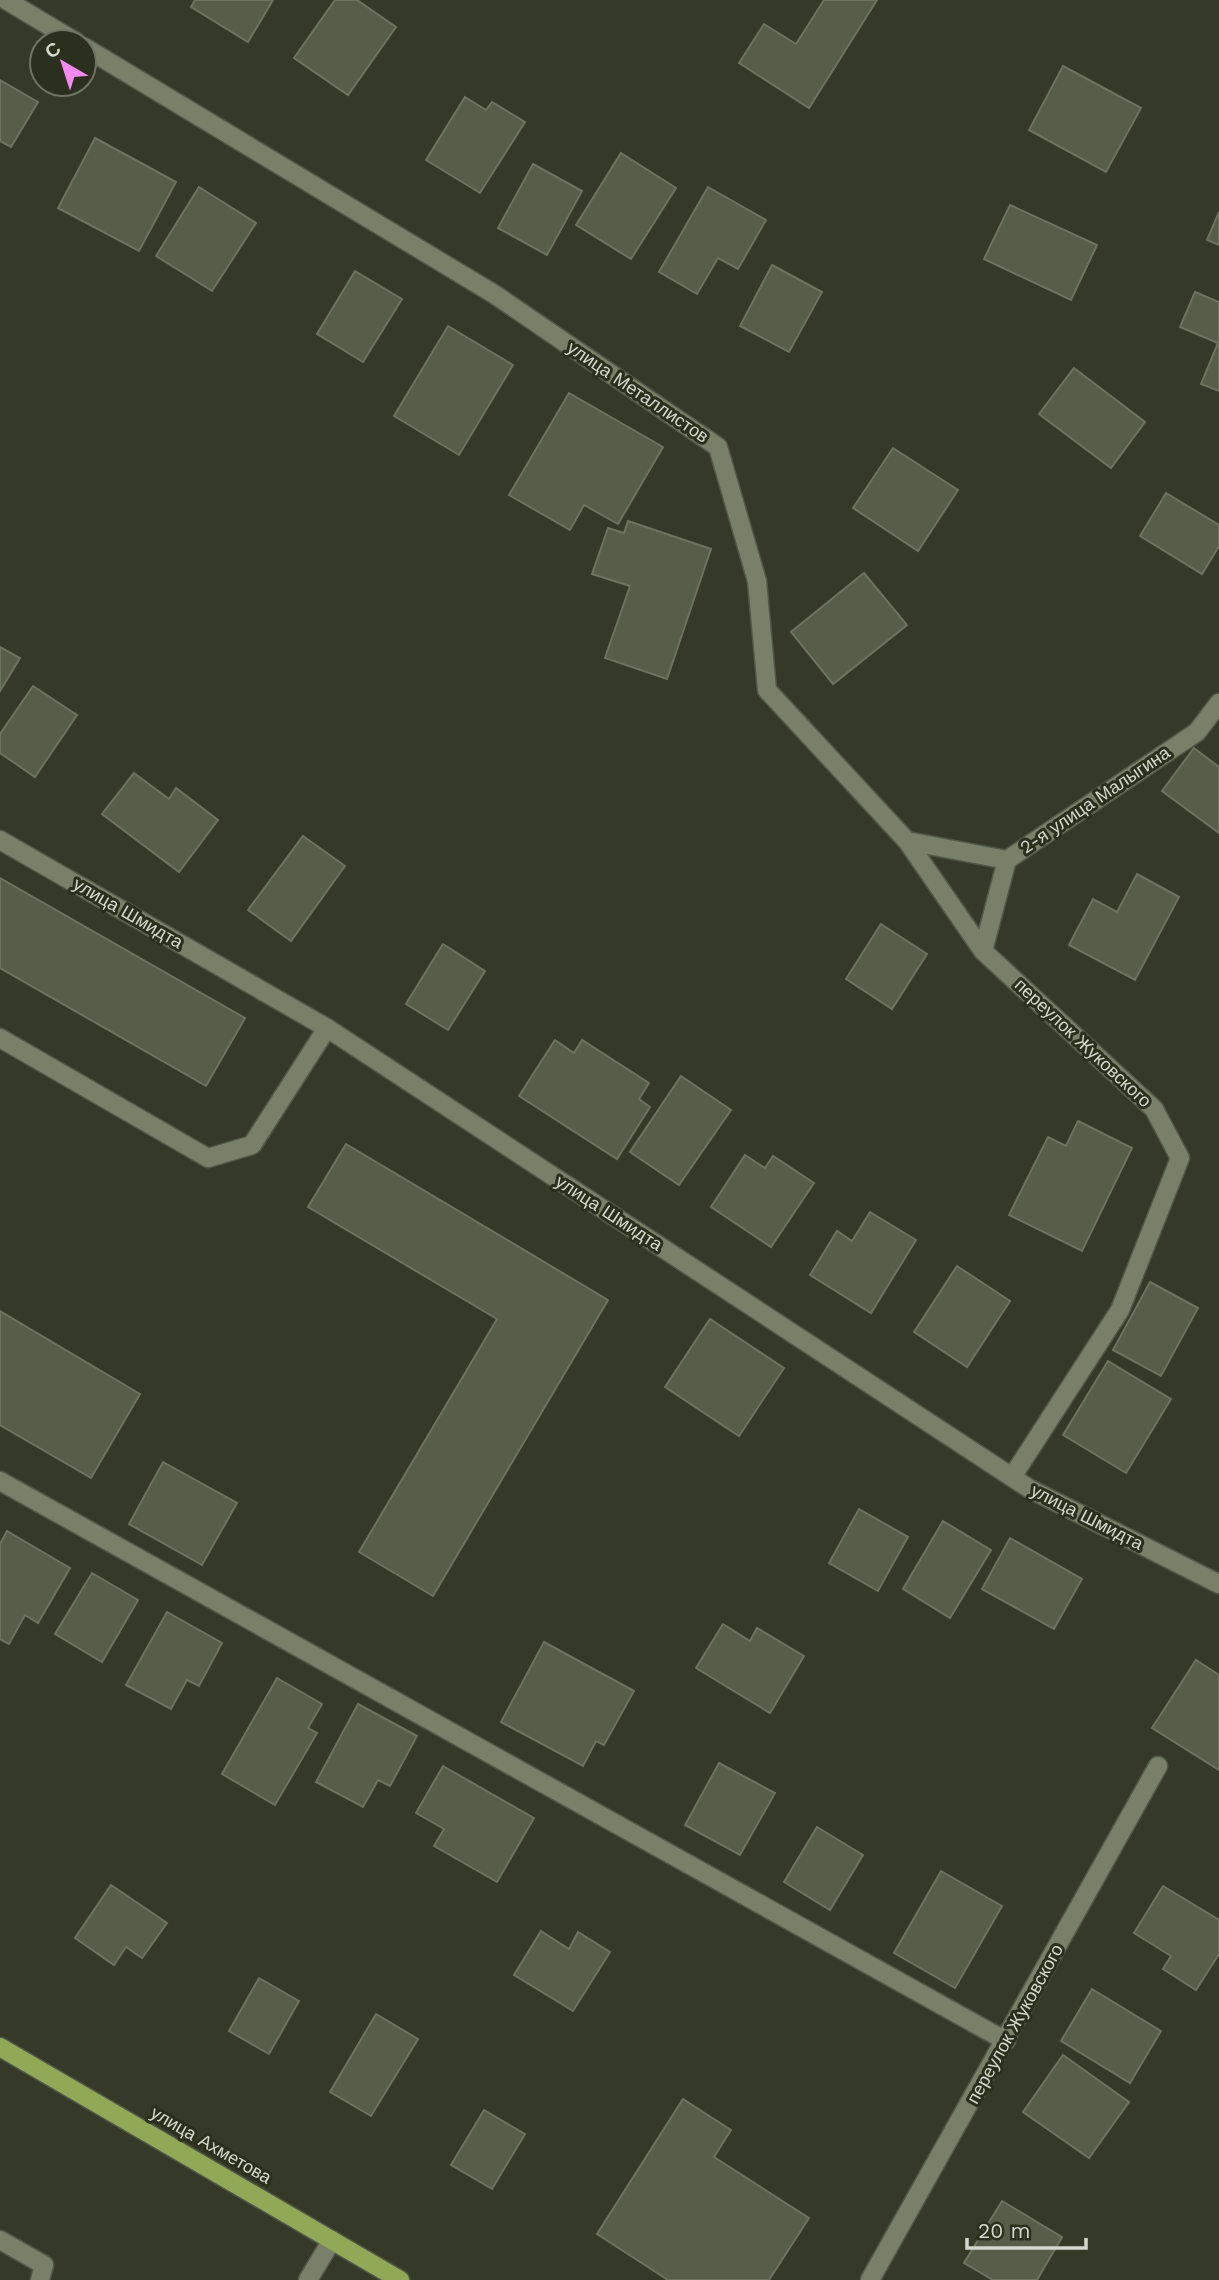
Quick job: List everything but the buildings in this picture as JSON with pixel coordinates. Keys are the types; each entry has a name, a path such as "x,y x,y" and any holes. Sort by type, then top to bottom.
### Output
{"main road":[{"name":"улица Ахметова","path":"0,2047 400,2280"}],"street":[{"path":"6,0 53,28"},
{"name":"улица Металлистов","path":"98,55 494,294 718,447 757,581 767,690 907,841 983,951"},
{"name":"2-я улица Малыгина","path":"983,951 1007,859 1196,732 1219,703"},
{"name":"улица Шмидта","path":"0,839 327,1028 1012,1477 1219,1584"},
{"path":"907,841 1007,859"},
{"name":"переулок Жуковского","path":"983,951 1154,1109 1180,1158 1120,1310 1012,1477"},
{"path":"0,1038 208,1158 253,1145 327,1028"},
{"path":"0,1481 1006,2041"},
{"name":"переулок Жуковского","path":"870,2280 1158,1766"},
{"path":"0,2240 44,2265 40,2280"},
{"path":"307,2280 332,2240"}]}
